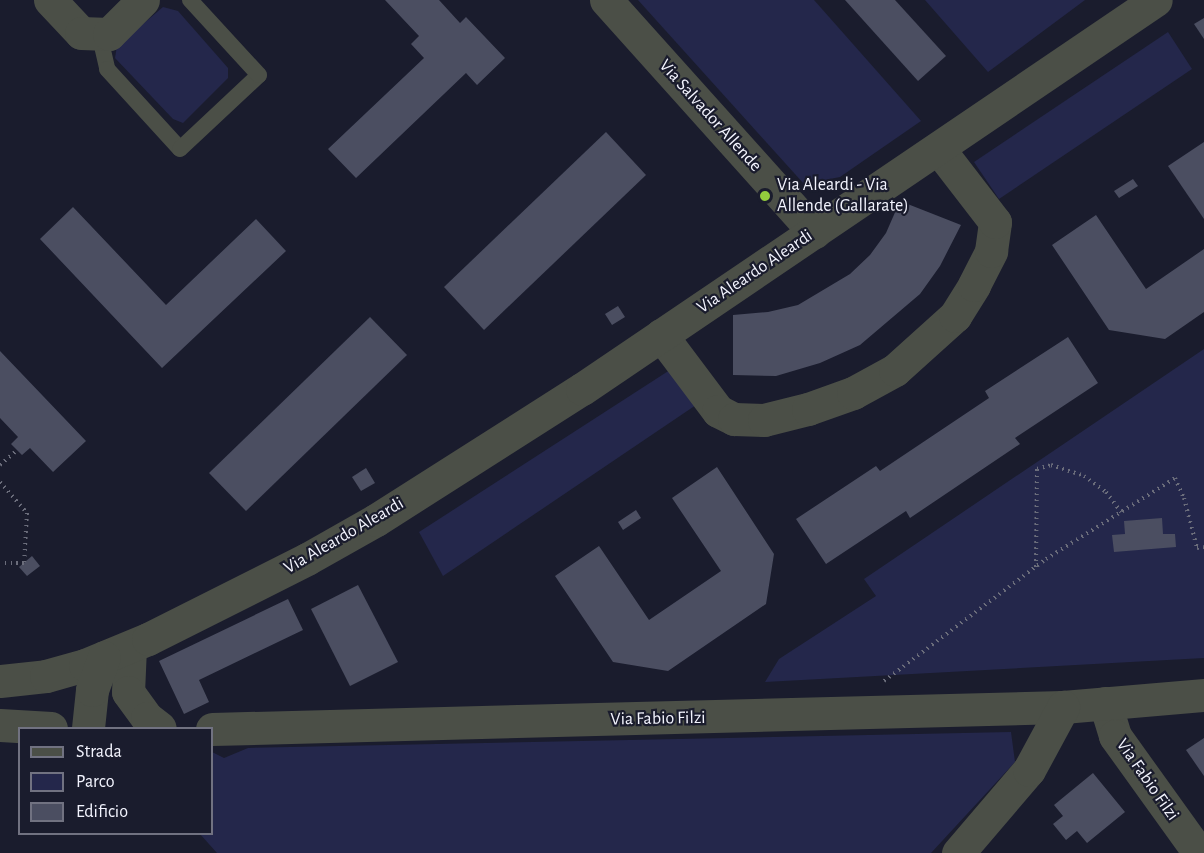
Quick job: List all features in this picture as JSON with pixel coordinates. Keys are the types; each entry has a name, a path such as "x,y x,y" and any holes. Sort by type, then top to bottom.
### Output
{"street":[{"path":"50,0 81,33 109,34 142,0"},
{"name":"Via Salvador Allende","path":"606,0 814,232"},
{"name":"Via Aleardo Aleardi","path":"0,681 46,676 117,652 186,622 296,565 376,520 475,459 661,335 1156,0"},
{"path":"661,335 718,411 734,419 764,420 808,409 853,393 895,370 954,316 974,285 991,251 995,222 938,148"},
{"path":"117,652 128,692 147,718 158,727"},
{"path":"89,727 92,690 117,652"},
{"path":"92,727 110,716 128,692"},
{"name":"Via Fabio Filzi","path":"213,729 1063,707 1204,695"},
{"name":"Via Fabio Filzi","path":"1105,703 1115,736 1199,853"},
{"path":"958,853 1029,770 1063,707"},
{"path":"0,725 26,727"}],"lane":[{"path":"99,33 107,69 180,149 259,75 190,0"}],"path":[{"path":"0,465 16,450"},
{"path":"1036,567 1036,469 1050,465 1084,476 1106,492 1121,512"},
{"path":"879,686 1036,567 1174,478 1184,498 1197,548 1204,547"},
{"path":"0,482 27,513 24,563 0,562"}],"green space":[{"path":"638,0 814,0 921,121 840,177 804,184"},
{"path":"925,0 1085,0 988,72"},
{"path":"163,7 178,11 228,68 228,78 183,123 173,119 115,58 117,46"},
{"path":"1168,32 1192,69 999,199 974,162"},
{"path":"1204,349 1204,658 765,682 779,659 876,596 864,579"},
{"path":"673,368 696,405 443,576 419,532"},
{"path":"1011,732 1015,762 931,853 217,853 201,835 213,835 213,752 224,758 248,748"}],"building":[{"path":"385,0 439,0 460,23 466,17 505,58 477,85 466,73 356,178 328,149 424,58 411,44 419,36"},
{"path":"845,0 895,0 946,56 918,81"},
{"path":"1204,18 1204,39 1194,24"},
{"path":"606,132 646,175 484,330 444,287"},
{"path":"1204,142 1204,219 1168,166"},
{"path":"1133,179 1138,186 1119,198 1114,191"},
{"path":"900,201 961,225 940,266 920,294 860,345 820,363 776,376 733,375 733,315 768,312 798,305 850,274 870,255 886,233"},
{"path":"73,207 166,305 256,219 286,251 162,368 40,239"},
{"path":"1096,215 1146,289 1204,249 1204,312 1165,339 1109,330 1052,245"},
{"path":"618,306 625,317 612,325 605,314"},
{"path":"370,317 407,355 246,511 209,473"},
{"path":"1068,337 1098,383 1015,438 1020,444 910,518 906,511 826,564 796,519 876,466 880,471 989,398 985,391"},
{"path":"0,351 86,441 53,472 30,448 22,455 11,444 18,437 0,418"},
{"path":"717,467 774,554 766,604 668,671 613,662 555,576 599,546 649,620 721,571 672,498"},
{"path":"366,468 375,483 361,491 352,477"},
{"path":"636,510 641,518 623,530 618,522"},
{"path":"1162,518 1163,534 1175,534 1176,547 1114,552 1112,535 1125,534 1124,521"},
{"path":"32,556 40,566 27,576 19,567"},
{"path":"358,585 398,662 350,686 311,609"},
{"path":"288,599 303,630 199,680 209,702 184,714 159,661"},
{"path":"1204,738 1204,776 1186,750"},
{"path":"1093,773 1125,812 1087,843 1077,831 1066,840 1053,824 1063,816 1054,805"}],"place":[{"name":"Via Aleardi - Via Allende (Gallarate)","path":"765,196"}]}
